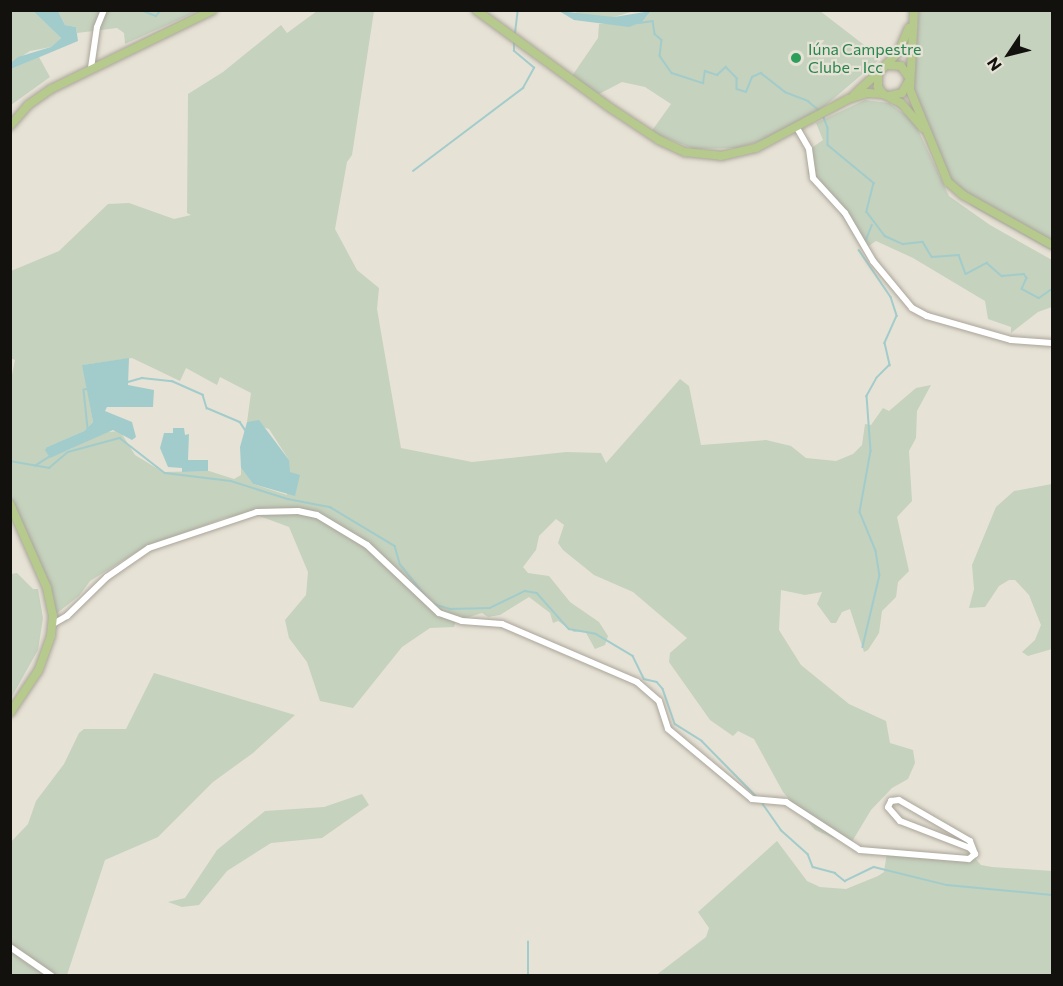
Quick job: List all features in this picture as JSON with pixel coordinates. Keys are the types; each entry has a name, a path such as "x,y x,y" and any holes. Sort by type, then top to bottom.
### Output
{"main road":[{"path":"10,126 28,105 51,88 213,10"},
{"path":"476,10 612,109 659,140 685,152 721,156 741,152 797,128 848,99 899,51 911,24"},
{"path":"848,99 902,93 908,78 914,10"},
{"path":"885,66 901,66 908,78 923,128 951,186 1053,245"},
{"path":"878,73 878,87 905,107 923,128"},
{"path":"10,504 47,588 53,624 38,671 10,713"}],"street":[{"path":"92,68 97,27 104,10"},
{"path":"797,128 809,149 813,178 845,213 873,261 912,308 1011,340 1053,343"},
{"path":"53,624 67,616 107,577 149,548 257,512 298,511 317,515 367,545 439,613 462,621 502,624 637,682 658,701 668,729 752,799 786,802 860,850 969,859 975,854"},
{"path":"899,800 934,819 972,842 975,854 970,848 903,824 888,804 899,800"},
{"path":"10,947 52,975"}],"green space":[{"path":"10,11 33,11 61,38 51,47 30,51 11,63"},
{"path":"58,11 198,11 125,44 124,33 117,28 77,33 76,27 65,25"},
{"path":"317,11 374,11 352,155 347,162 335,229 357,270 379,288 377,309 401,448 472,462 566,452 601,453 606,463 680,379 689,386 701,445 766,440 791,446 806,458 836,461 853,454 862,445 865,424 871,425 883,408 889,411 916,388 931,385 917,411 916,438 909,451 912,501 897,517 909,571 898,582 896,597 882,611 879,633 868,650 864,652 850,609 842,612 836,623 831,623 817,604 822,592 805,595 781,590 779,630 801,665 849,704 886,721 890,743 913,750 915,763 908,779 892,788 871,810 850,845 815,830 783,792 754,739 738,731 733,736 710,720 669,662 670,653 687,638 633,592 594,575 563,550 558,543 564,525 556,519 539,536 536,550 523,567 528,573 549,576 570,602 599,622 608,636 605,645 595,649 585,631 574,632 558,621 553,623 550,613 529,597 500,615 488,617 482,613 456,621 454,627 430,628 402,647 353,708 320,701 307,662 289,638 285,620 306,595 308,572 289,527 254,514 224,518 140,550 90,581 79,596 57,613 51,612 49,599 11,505 10,385 15,360 10,358 11,271 59,251 108,204 129,203 174,219 191,215 187,213 188,94 223,72 281,25 287,33","holes":["132,358 180,381 186,368 217,385 220,377 251,393 247,422 269,429 289,460 287,495 253,484 241,468 241,475 234,479 209,471 163,472 135,455 120,431 107,432 66,451 47,447 84,431 93,422 83,365"]},
{"path":"573,11 634,11 614,17 586,17"},
{"path":"651,11 820,11 881,58 825,106 770,138 738,148 694,149 651,132 671,104 645,87 622,82 599,94 572,76 598,38 599,24 642,22"},
{"path":"919,11 1052,11 1052,251 973,207 948,184 913,85"},
{"path":"39,57 50,77 11,105 11,69"},
{"path":"865,100 889,103 914,121 949,196 990,225 1052,260 1052,307 1038,312 1011,333 1011,327 988,319 985,301 913,258 876,241 863,250 838,209 808,174 810,149 823,140 816,123"},
{"path":"1052,484 1052,649 1028,656 1022,652 1035,640 1041,625 1029,595 1015,580 1009,580 999,586 985,607 969,608 974,589 972,565 996,507 1014,491"},
{"path":"17,573 33,589 38,589 43,618 38,650 11,698 11,574"},
{"path":"154,673 295,715 253,753 213,782 158,837 105,860 67,975 11,975 10,843 28,824 36,801 64,764 79,733 84,729 126,729"},
{"path":"362,794 369,805 322,838 271,843 227,871 199,905 182,907 168,902 185,898 217,850 265,811 324,807"},
{"path":"777,841 807,881 820,887 846,889 878,876 884,872 887,852 966,857 970,853 981,865 1052,871 1052,975 655,976 706,937 709,928 698,912"}],"water":[{"path":"33,11 58,11 65,25 76,27 78,41 11,69 11,63 18,57 51,47 61,38"},
{"path":"559,11 614,17 651,11 642,22 629,27 574,20"},
{"path":"129,358 128,385 154,390 153,407 107,407 105,411 132,422 136,437 132,440 113,430 50,458 45,450 47,447 84,431 93,422 82,365"},
{"path":"259,420 289,460 290,472 300,475 295,496 253,484 241,468 240,447 247,422"},
{"path":"173,428 184,428 185,435 189,434 188,460 208,460 208,471 182,472 182,468 168,467 160,448 164,433 173,433"}],"waterway":[{"path":"141,10 156,16 161,10"},
{"path":"515,33 518,10"},
{"path":"639,23 653,21 655,34 662,40 660,56 672,73 703,83 705,71 717,75 726,67 737,78 737,89 746,92 752,77 761,73 785,92 808,101 820,111"},
{"path":"413,171 523,88 534,68 514,51 514,43"},
{"path":"823,115 828,128 828,145 874,183 867,212 885,236 903,244 923,242 932,257 959,255 966,274 987,263 1002,276 1024,274 1027,278 1022,289 1039,298 1052,289"},
{"path":"865,242 872,225"},
{"path":"859,250 891,297 897,316 885,343 890,365 877,378 867,396 871,451 860,512 876,551 880,575 863,647"},
{"path":"128,382 142,378 172,381 203,395 207,408 240,422 246,431"},
{"path":"88,389 84,390 88,429"},
{"path":"10,461 49,468 68,452 120,438 165,473 231,481 288,499 330,507 395,546 400,564 430,601"},
{"path":"35,466 49,457"},
{"path":"434,604 450,609 490,608 525,591 537,593 569,629 596,634 633,656 644,679 657,682 663,689 675,724 702,741 756,796"},
{"path":"763,804 781,830 808,854 813,867 835,873 845,881 874,867 947,885 1052,895"},
{"path":"528,942 528,976"}],"place":[{"name":"Iúna Campestre Clube - Icc","path":"796,58"}]}
